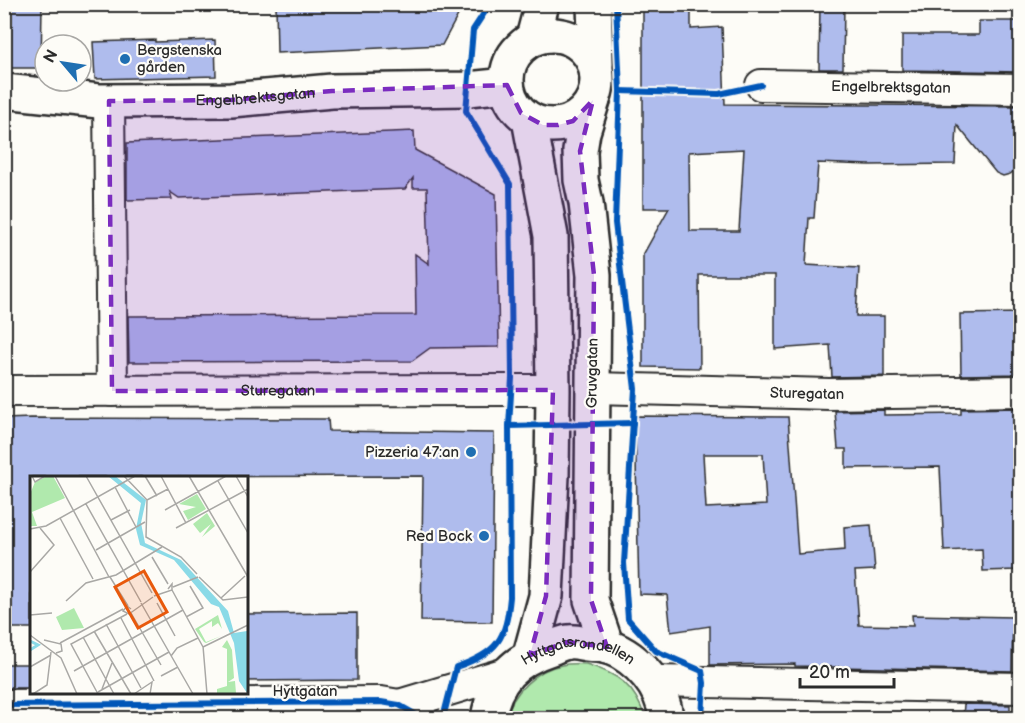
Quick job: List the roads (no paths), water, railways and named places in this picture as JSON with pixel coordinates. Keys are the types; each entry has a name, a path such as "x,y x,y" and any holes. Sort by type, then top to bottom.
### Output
{"main road":[{"path":"533,38 542,4"},
{"path":"594,4 598,79 593,100 585,112 573,121 558,125 543,125 529,119 514,105 507,85 508,71 512,57 521,46 533,38 548,34 563,35 577,41 588,51 596,64"},
{"name":"Engelbrektsgatan","path":"4,91 109,101 231,100 332,91 468,89 507,85"},
{"name":"Gruvgatan","path":"593,100 580,151 581,180 586,203 594,274 591,600 607,646"},
{"path":"520,663 546,596 552,476 551,236 529,119"},
{"name":"Hyttgatsrondellen","path":"488,718 490,704 498,687 520,663 568,642 607,646 625,655 652,681 661,697 666,718"}],"street":[{"name":"Engelbrektsgatan","path":"761,86 1020,89"},
{"path":"109,101 112,391"},
{"name":"Sturegatan","path":"593,388 829,394 1020,391"},
{"name":"Sturegatan","path":"4,391 553,390"},
{"name":"Hyttgatan","path":"4,705 370,702 411,712 520,663"},
{"path":"652,681 1020,688"}],"place":[{"name":"Bergstenska gården","path":"125,59"},
{"name":"Pizzeria 47:an","path":"471,452"},
{"name":"Red Bock","path":"484,536"}]}
